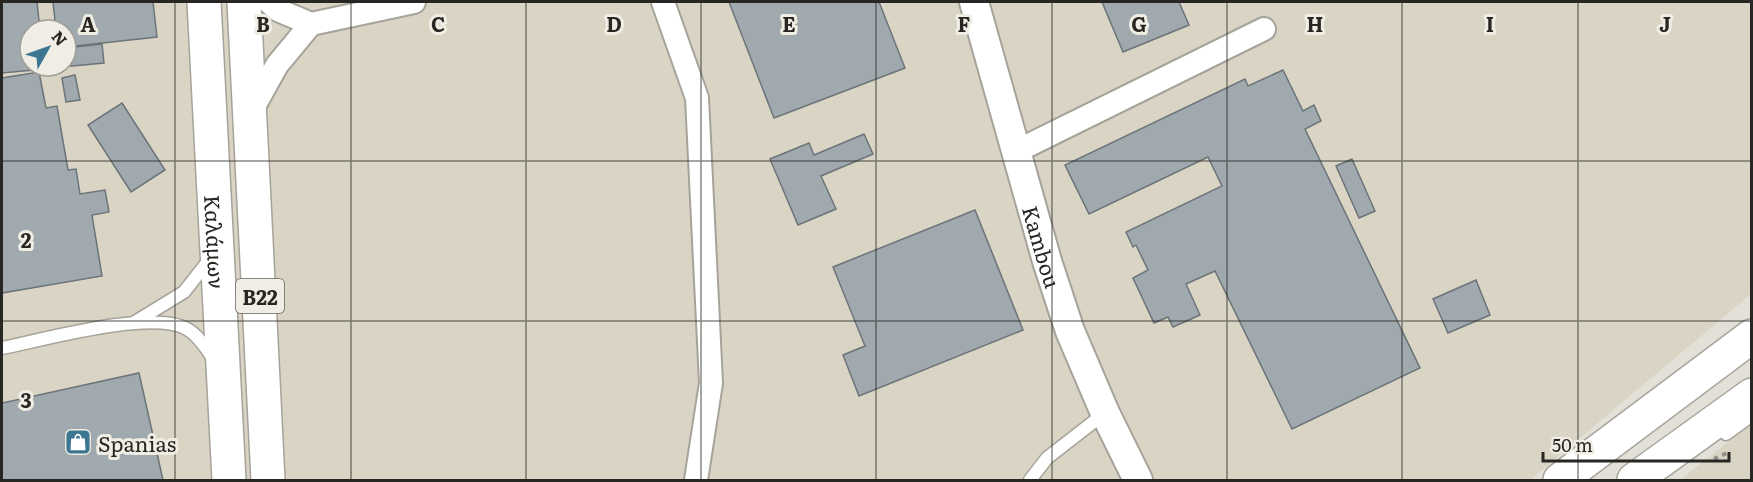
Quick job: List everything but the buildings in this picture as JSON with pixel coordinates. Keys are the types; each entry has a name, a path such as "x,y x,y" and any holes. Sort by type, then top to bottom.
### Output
{"main road":[{"name":"Καλάμων","path":"204,2 229,480"},
{"name":"Καλάμων","path":"244,2 268,480"},
{"path":"1560,480 1752,336"},
{"path":"1634,480 1752,394"}],"street":[{"path":"269,2 278,10 311,24 414,2"},
{"path":"663,2 697,98 711,383 696,480"},
{"name":"Kambou","path":"974,2 1067,321 1105,413 1138,480"},
{"path":"251,112 277,65 311,24"},
{"path":"1017,151 1264,29"}],"lane":[{"path":"134,322 184,292 202,271 217,246"},
{"path":"2,348 134,322 160,323 187,329 206,347 224,375"},
{"path":"1030,480 1047,458 1105,413"},
{"path":"1671,454 1710,443 1752,415"}],"shaded area":[{"path":"2,2 1751,2 1751,294 1530,480 2,480"},
{"path":"1751,424 1751,480 1680,480"}],"place":[{"name":"Spanias","path":"78,442"}]}
